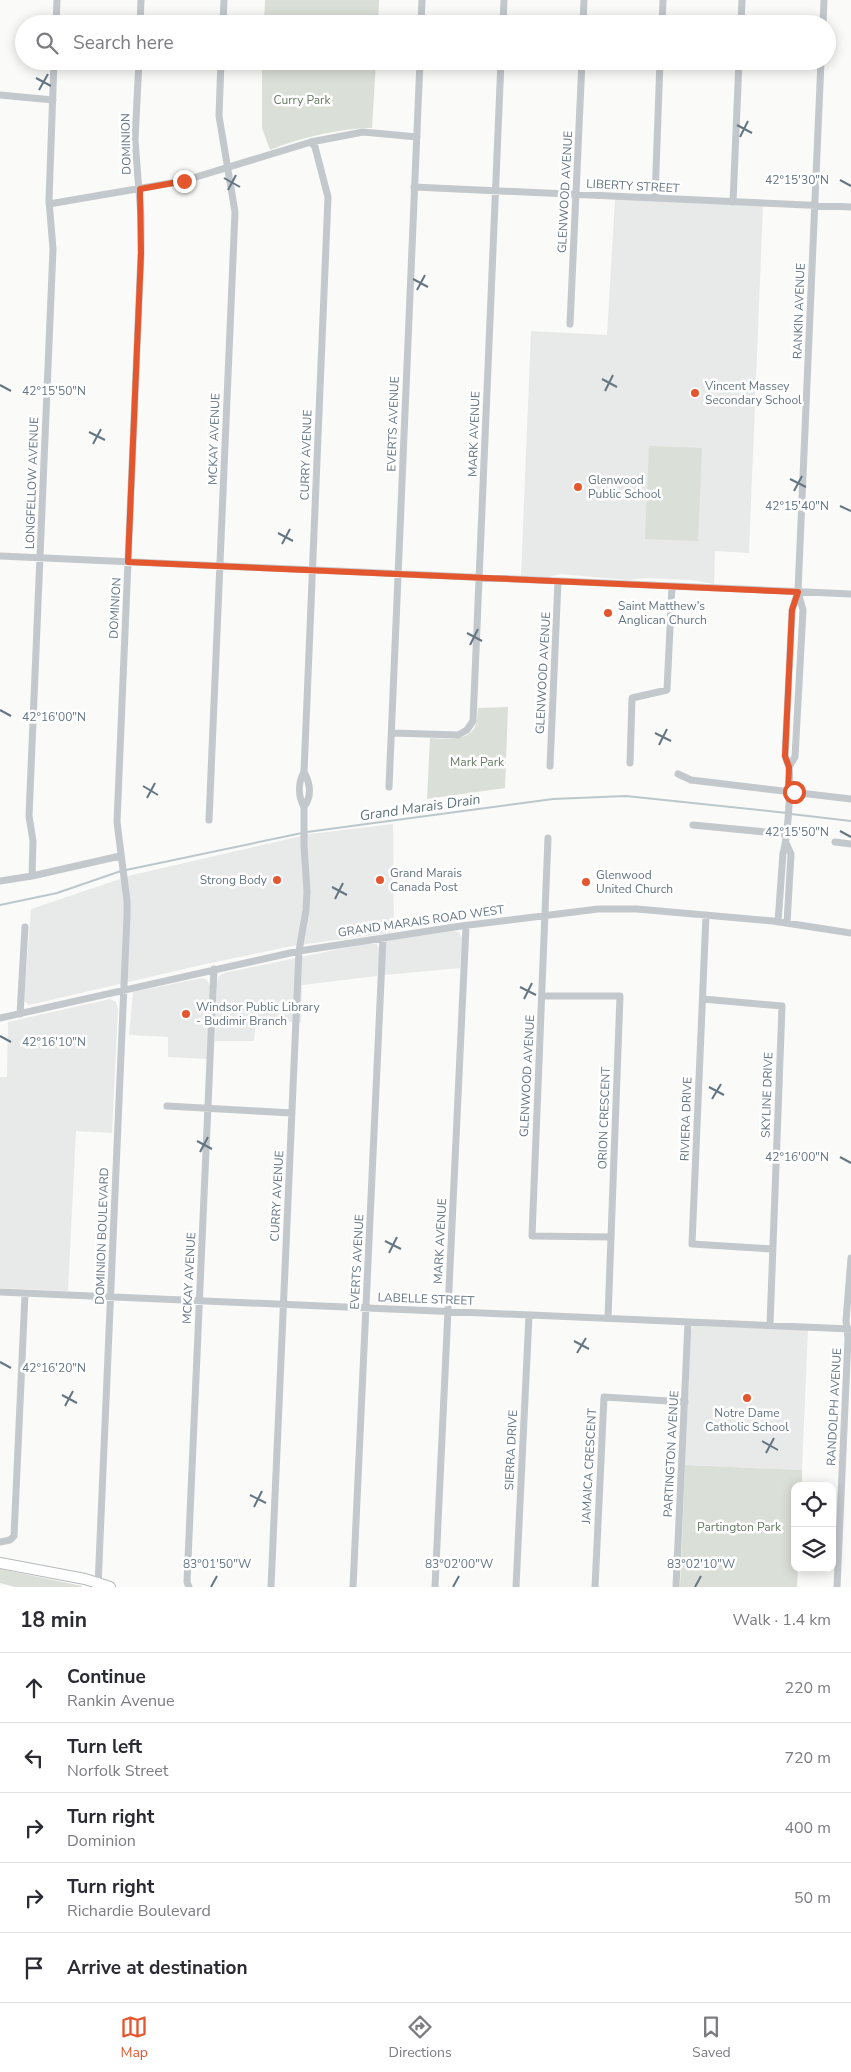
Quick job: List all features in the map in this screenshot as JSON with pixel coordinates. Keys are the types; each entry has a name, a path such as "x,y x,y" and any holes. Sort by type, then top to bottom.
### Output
{"highway":[{"path":"0,1563 110,1587"}],"street":[{"path":"56,15 57,0"},
{"path":"141,15 142,0"},
{"path":"223,15 224,0"},
{"path":"421,15 422,0"},
{"path":"503,15 504,0"},
{"path":"583,15 584,0"},
{"path":"662,15 663,0"},
{"path":"741,15 742,0"},
{"path":"823,15 824,0"},
{"name":"LONGFELLOW AVENUE","path":"32,876 32,840 29,816 53,250 50,204 54,70"},
{"name":"DOMINION","path":"125,885 116,822 141,253 140,189 135,140 139,70"},
{"name":"MCKAY AVENUE","path":"209,820 235,212 219,116 222,70"},
{"name":"EVERTS AVENUE","path":"389,787 420,70"},
{"name":"MARK AVENUE","path":"392,732 458,735 467,730 473,720 501,70"},
{"name":"GLENWOOD AVENUE","path":"570,324 582,70"},
{"path":"655,198 660,70"},
{"path":"733,202 739,70"},
{"name":"RANKIN AVENUE","path":"778,922 783,853 787,831 789,767 785,756 792,610 798,592 821,70"},
{"path":"0,94 53,100"},
{"path":"50,204 184,181 311,142 363,132 416,137"},
{"name":"CURRY AVENUE","path":"271,1587 299,951 306,910 304,807 299,789 300,779 304,772 328,197 315,147 311,142"},
{"name":"LIBERTY STREET","path":"414,187 851,207"},
{"path":"0,556 851,594"},
{"name":"GLENWOOD AVENUE","path":"550,766 558,581"},
{"path":"630,763 632,698 667,690 672,586"},
{"path":"678,774 691,780 788,794 851,799"},
{"path":"694,825 787,831"},
{"name":"GLENWOOD AVENUE","path":"548,838 532,1236 611,1237"},
{"path":"835,842 851,844"},
{"name":"RANKIN AVENUE","path":"786,843 791,854 787,922"},
{"path":"0,881 32,876 120,856"},
{"name":"DOMINION BOULEVARD","path":"98,1585 124,990 125,885"},
{"name":"GRAND MARAIS ROAD WEST","path":"0,1018 299,951 546,915 612,909 637,909 787,922 851,933"},
{"name":"RIVIERA DRIVE","path":"706,915 692,1244 772,1249"},
{"name":"MARK AVENUE","path":"435,1587 466,926"},
{"path":"20,1014 25,927"},
{"name":"EVERTS AVENUE","path":"353,1587 383,938"},
{"name":"MCKAY AVENUE","path":"189,1587 187,1582 214,969"},
{"name":"ORION CRESCENT","path":"542,996 620,996 608,1318"},
{"name":"SKYLINE DRIVE","path":"703,999 782,1006 770,1325"},
{"path":"167,1106 292,1112"},
{"name":"RANDOLPH AVENUE","path":"837,1587 851,1258"},
{"name":"LABELLE STREET","path":"0,1292 849,1329"},
{"path":"0,1542 10,1540 14,1536 25,1294"},
{"name":"SIERRA DRIVE","path":"516,1587 529,1315"},
{"name":"PARTINGTON AVENUE","path":"676,1587 688,1322"},
{"name":"JAMAICA CRESCENT","path":"595,1587 604,1397 685,1402"}],"shaded area":[{"name":"Vincent Massey Secondary School","path":"615,199 763,206 749,553 715,551 714,584 690,580 647,578 627,580 560,574 549,577 521,576 531,331 607,335"},
{"path":"393,824 394,932 292,946 29,1005 24,1001 31,909 132,875 310,834"},
{"path":"454,931 459,932 462,938 460,968 385,975 385,941"},
{"path":"368,943 377,944 380,951 377,976 302,985 301,1022 256,1021 254,1041 215,1041 217,983 219,976 224,973"},
{"path":"202,978 207,980 210,986 207,1059 168,1057 168,1037 129,1035 133,992"},
{"path":"110,999 116,1002 118,1009 112,1133 76,1131 68,1291 0,1288 0,1077 7,1077 8,1022"},
{"name":"Notre Dame Catholic School","path":"693,1326 808,1330 802,1470 685,1465 691,1330"}],"green space":[{"path":"265,0 379,0 378,15 264,15"},
{"name":"Curry Park","path":"262,70 375,70 372,128 321,134 270,150 262,128"},
{"path":"649,446 702,448 698,541 645,539"},
{"name":"Mark Park","path":"508,707 505,788 427,799 430,738 450,739 463,737 473,730 477,722 478,708"},
{"name":"Partington Park","path":"685,1465 802,1470 802,1482 791,1482 791,1572 798,1572 797,1587 680,1587"},
{"path":"0,1569 82,1587 15,1587 0,1583"}],"waterway":[{"name":"Grand Marais Drain","path":"307,832 553,799 626,796 787,813"},
{"name":"Grand Marais Drain","path":"791,814 851,821"},
{"name":"Grand Marais Drain","path":"126,870 302,833"},
{"name":"Grand Marais Drain","path":"0,905 57,893 121,871"}],"place":[{"name":"Vincent Massey Secondary School","path":"695,393"},
{"name":"Glenwood Public School","path":"578,487"},
{"name":"Saint Matthew's Anglican Church","path":"608,613"},
{"name":"Strong Body","path":"277,880"},
{"name":"Grand Marais Canada Post","path":"380,880"},
{"name":"Glenwood United Church","path":"586,882"},
{"name":"Windsor Public Library - Budimir Branch","path":"186,1014"},
{"name":"Notre Dame Catholic School","path":"747,1398"}],"route":[{"path":"184,181 140,189 142,218 141,253 128,562 798,592 792,610 785,756 789,767 788,791 794,792"}]}
